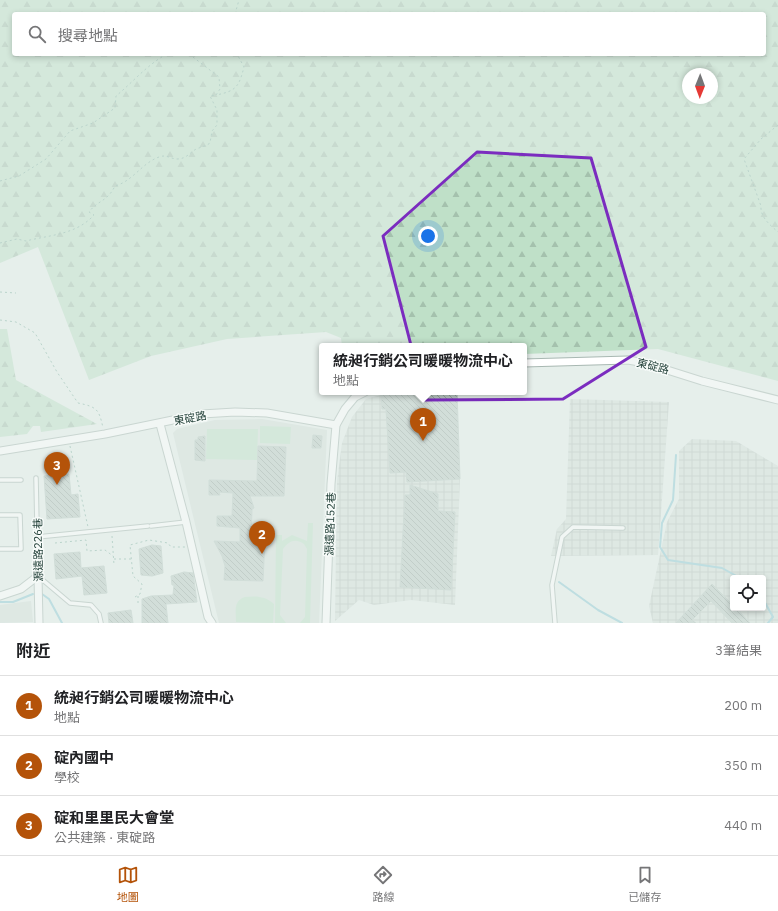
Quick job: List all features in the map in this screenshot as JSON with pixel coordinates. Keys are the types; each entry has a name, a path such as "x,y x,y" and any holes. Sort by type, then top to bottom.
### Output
{"street":[{"name":"東碇路","path":"527,363 628,360 645,363 778,400"},
{"path":"336,425 345,409 355,397 359,395"},
{"name":"東碇路","path":"0,451 160,424 202,414 249,412 336,425"},
{"path":"160,424 186,522 208,617 212,623"},
{"name":"源遠路152巷","path":"326,623 331,484 336,425"},
{"path":"0,596 22,589 38,576"},
{"name":"源遠路226巷","path":"38,576 39,623"}],"lane":[{"name":"源遠路226巷","path":"36,478 38,576"},
{"path":"0,480 21,480"},
{"path":"0,515 20,515 21,549 0,549"},
{"path":"37,536 186,522"},
{"path":"555,623 552,586 562,537 573,527 623,528"},
{"path":"38,576 70,603 91,605 99,614 101,623"}],"path":[{"path":"236,12 239,0"},
{"path":"0,181 19,176 46,159 70,131 93,123 115,108 116,96 154,61 163,56"},
{"path":"192,56 219,77 220,89 216,94"},
{"path":"0,243 17,239 26,241 77,229 94,215 89,212 94,206 110,197 115,186 128,181 158,157 164,156 177,159 190,155 199,147 205,147 210,143 212,131 218,125 217,110 210,96 229,92 239,85 244,66 238,56"},
{"path":"778,125 761,139 744,159 761,206 761,212 770,226 778,232"},
{"path":"0,292 16,293"},
{"path":"0,320 16,322 35,333 60,376 78,403 94,407 101,414 105,434"},
{"path":"68,440 89,532"},
{"path":"112,529 114,565"},
{"path":"55,543 86,540 87,551 105,550 113,556"},
{"path":"135,597 142,588 142,584 133,576 130,545 150,540 168,543 171,547 186,547"},
{"path":"113,559 132,559"},
{"path":"138,595 138,604"}],"highlighted area":[{"path":"477,152 591,158 646,347 563,399 425,400 383,236"}],"shaded area":[{"path":"381,395 382,409 386,409 406,472 407,482 460,479 455,605 411,600 374,605 359,600 335,621 337,481 342,443 352,417 366,399"},
{"path":"570,399 669,402 658,555 551,556 557,529 566,519"},
{"path":"262,419 327,430 319,623 219,623 173,433 177,429 215,420"},
{"path":"692,439 736,441 778,466 778,623 653,623 649,606 667,522 679,499 679,451"},
{"path":"31,601 33,622 0,623 0,605"}],"green space":[{"path":"0,0 778,0 778,381 658,349 527,354 527,343 342,343 341,338 326,332 227,339 151,356 89,380 38,247 0,263"},
{"path":"0,329 7,329 16,380 97,424 41,432 40,426 33,426 27,434 0,437"},
{"path":"260,426 291,427 290,444 260,443"},
{"path":"207,429 258,429 257,460 206,459"},
{"path":"308,523 313,523 310,623 300,623 305,617 307,549 301,542 292,541 283,549 280,615 286,623 275,623 276,535 282,535 282,541 292,535 307,541"},
{"path":"245,597 260,597 267,599 274,604 273,623 236,622 237,604"}],"building":[{"path":"381,395 457,395 460,479 407,482 406,472 390,473 386,409 382,409"},
{"path":"313,435 322,436 321,448 312,448"},
{"path":"205,436 205,461 195,460 195,440 198,440 198,437"},
{"path":"258,446 286,447 284,496 250,496 254,508 252,509 251,538 265,538 263,581 224,580 225,566 222,556 214,541 240,542 240,528 217,526 217,516 232,516 233,493 219,492 220,495 209,495 209,480 257,481"},
{"path":"69,474 71,495 78,494 80,517 47,519 44,476"},
{"path":"410,485 438,494 438,511 455,512 451,590 400,587 405,495 410,495"},
{"path":"152,545 161,546 163,573 152,576 141,575 139,549"},
{"path":"80,552 81,568 104,566 107,593 84,595 82,576 56,579 54,554"},
{"path":"184,572 193,573 197,602 166,604 168,623 142,623 142,599 151,596 173,595 174,585 172,585 171,576"},
{"path":"712,584 730,602 730,611 739,611 750,623 732,623 711,601 692,620 696,623 676,623"},
{"path":"131,610 133,623 109,623 108,613"}],"waterway":[{"path":"676,455 673,500 662,523 660,547 668,560 722,568 735,575"},
{"path":"559,582 598,610 622,623"},
{"path":"0,602 13,602 33,594"},
{"path":"42,594 49,599 62,623"},
{"path":"766,604 773,617 768,623"}],"place":[{"name":"統昶行銷公司暖暖物流中心","path":"423,441"},
{"name":"碇和里里民大會堂","path":"57,485"},
{"name":"碇內國中","path":"262,554"}]}
